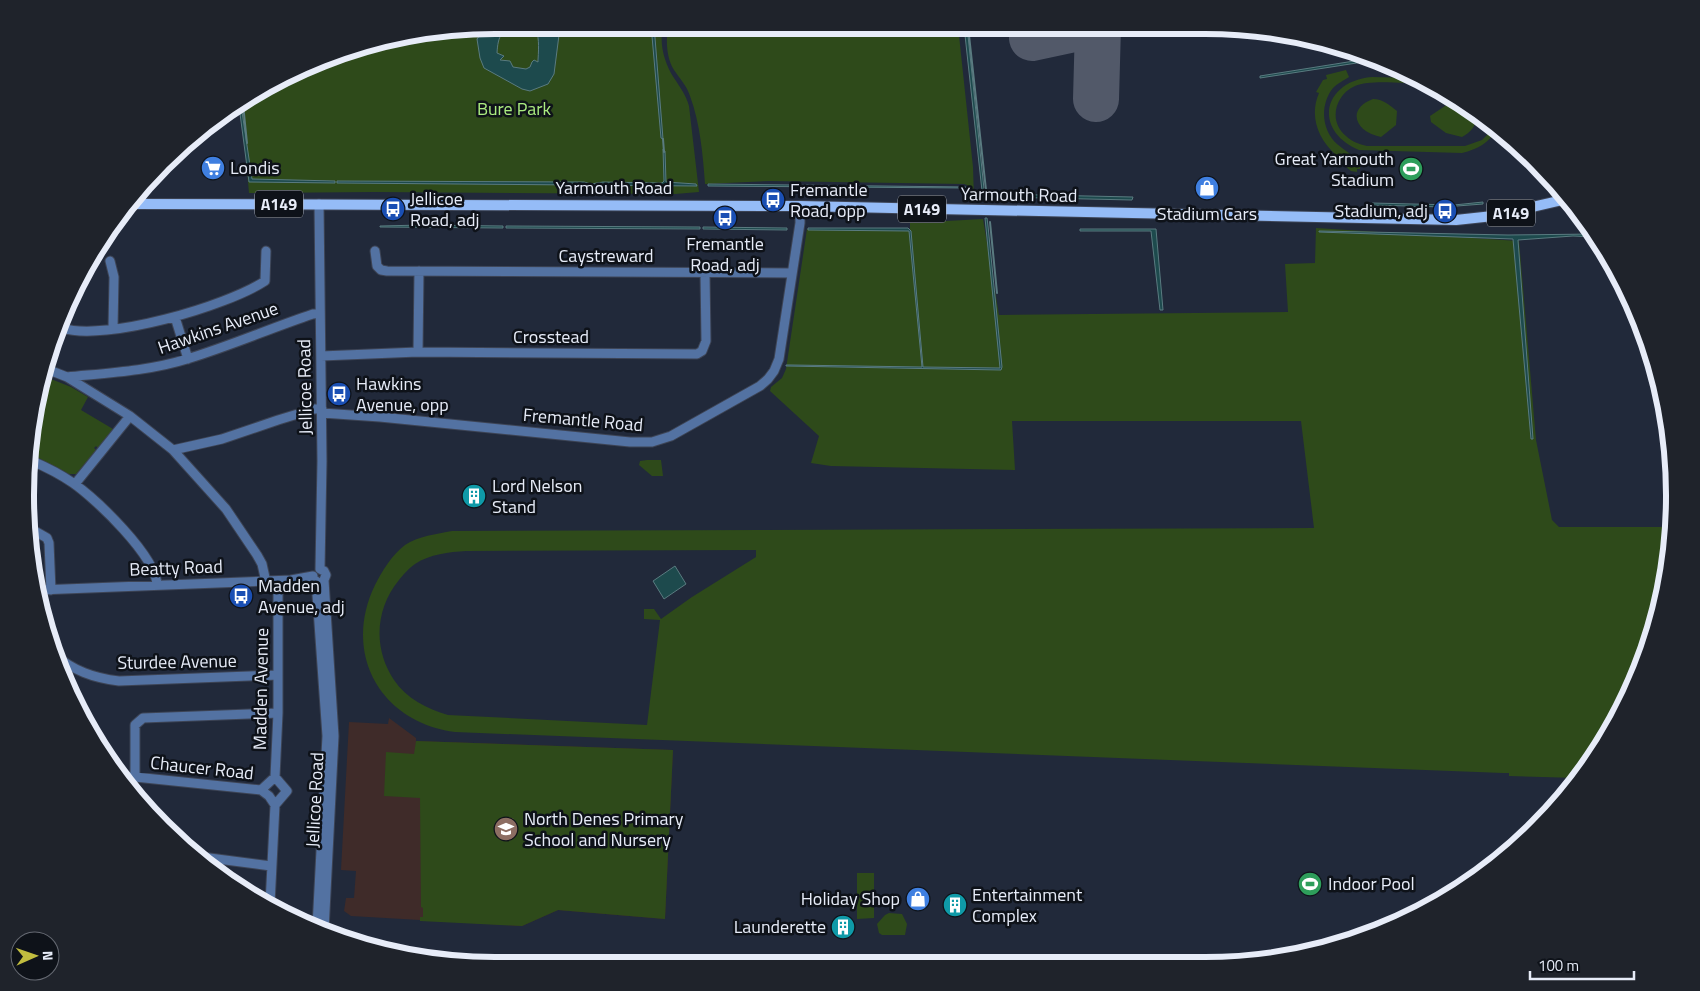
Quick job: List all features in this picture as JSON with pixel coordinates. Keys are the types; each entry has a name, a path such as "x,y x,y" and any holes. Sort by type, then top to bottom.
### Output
{"main road":[{"name":"Yarmouth Road","path":"319,204 800,206 1456,220 1493,216 1560,201"},
{"name":"A149","path":"137,204 319,204"}],"street":[{"name":"Jellicoe Road","path":"319,204 322,411 318,577 330,736 324,924"},
{"name":"Fremantle Road","path":"172,450 222,439 314,409 630,442 646,442 671,436 760,386 774,371 779,359 800,206"},
{"path":"65,329 84,332 127,327 176,317 227,298 265,281 266,251"},
{"name":"Caystreward","path":"375,251 375,261 381,270 792,273"},
{"path":"110,261 114,277 112,328"},
{"path":"418,271 418,352"},
{"name":"Crosstead","path":"320,356 418,352 698,354 702,351 706,342 705,272"},
{"name":"Hawkins Avenue","path":"67,378 143,369 188,359 288,322 320,313"},
{"path":"176,317 188,359"},
{"path":"51,371 67,378 130,416 172,450 226,509 262,564 266,582"},
{"path":"75,484 130,416"},
{"path":"35,463 75,484 92,498 134,542 154,573 157,585"},
{"path":"36,531 47,538 49,543 51,590"},
{"name":"Beatty Road","path":"44,590 266,582 318,577"},
{"name":"Madden Avenue","path":"275,777 278,713 278,581"},
{"name":"Sturdee Avenue","path":"65,662 77,671 98,678 119,681 278,675"},
{"path":"135,777 135,725 143,718 278,713"},
{"name":"Jellicoe Road","path":"317,921 330,754"},
{"name":"Chaucer Road","path":"129,777 261,790 269,796 275,805"},
{"path":"261,790 275,777 287,791 275,805 270,898"},
{"path":"208,857 271,866"}],"shaded area":[{"path":"502,34 498,42 497,53 504,56 500,60 510,61 513,67 526,69 530,67 534,60 538,62 537,34 559,34 554,74 548,84 530,91 522,89 484,68 480,58 477,39 480,35"},
{"path":"652,34 655,34 663,139 661,138"},
{"path":"965,34 968,34 984,189 987,194 985,200 983,200"},
{"path":"1359,60 1363,62 1260,78 1260,76"},
{"path":"242,110 252,179 335,181 335,183 249,182 240,112"},
{"path":"663,149 665,151 666,182 696,184 697,186 337,183 337,181 662,183 664,181"},
{"path":"708,184 966,187 966,188 708,186"},
{"path":"990,191 997,194 1133,197 1132,200 999,197 990,194"},
{"path":"1483,202 1483,204 1444,207 1372,205 1372,203 1454,205"},
{"path":"985,218 987,218 988,226 1001,370 786,366 922,367 909,231 808,230 808,228 908,228 911,231 923,367 1000,368"},
{"path":"422,225 503,226 503,228 380,227"},
{"path":"506,226 700,227 700,229 506,228"},
{"path":"703,227 787,228 787,230 703,229"},
{"path":"1080,229 1156,229 1163,310 1160,310 1151,231 1080,231"},
{"path":"1319,232 1585,234 1586,237 1518,240 1533,439 1531,439 1513,239"},
{"path":"675,566 686,584 664,599 653,581"},
{"name":"North Denes Primary School and Nursery","path":"389,718 416,738 416,741 673,750 665,919 558,910 522,926 351,916 344,911 346,898 354,898 356,871 341,870 349,722 388,724"}],"green space":[{"name":"Bure Park","path":"496,34 662,34 665,59 689,106 699,192 675,194 249,193 241,110 291,81 347,58 376,49 435,38"},
{"path":"667,34 959,34 973,167 974,199 970,199 970,191 967,185 964,184 770,181 705,184 699,128 689,92 669,60"},
{"path":"1346,70 1349,77 1333,88 1329,94 1324,109 1324,117 1328,132 1337,144 1360,160 1360,169 1357,169 1357,172 1351,171 1335,158 1336,155 1324,142 1315,119 1316,102 1319,93 1316,92 1323,80 1327,79 1326,75"},
{"path":"1372,77 1401,78 1413,83 1370,83 1355,86 1348,90 1336,109 1337,123 1340,130 1348,138 1356,142 1367,146 1465,146 1482,140 1490,132 1493,135 1482,145 1462,153 1359,150 1344,141 1334,131 1330,119 1330,108 1334,97 1343,87 1355,80"},
{"path":"1373,99 1383,101 1397,111 1396,125 1381,137 1365,130 1357,120 1359,108"},
{"path":"1448,104 1475,122 1469,132 1462,137 1446,133 1431,122 1430,116"},
{"path":"983,219 999,315 1288,312 1285,264 1315,263 1316,228 1519,241 1536,440 1552,520 1559,527 1665,527 1657,586 1642,644 1619,700 1570,778 1509,776 1509,773 455,732 429,726 406,714 388,699 374,680 366,659 363,635 366,610 375,585 396,554 410,542 434,534 452,531 1314,528 1301,421 1012,421 1015,470 831,466 811,463 819,436 770,391 771,387 782,378 786,369 807,229 910,230 910,223","holes":["756,550 756,557 661,619 654,609 644,609 644,619 660,620 647,725 448,715 425,706 399,686 387,668 380,642 381,616 391,591 411,567 433,556 466,551"]},
{"path":"49,378 71,387 88,397 81,410 113,429 98,448 96,446 94,448 96,450 76,474 69,474 36,457"},
{"path":"661,460 663,476 652,476 639,465 640,461"},
{"name":"North Denes Primary School and Nursery","path":"416,741 673,750 665,919 558,910 522,926 420,921 420,917 423,917 423,908 421,907 420,798 384,796 386,752 414,754"},
{"path":"857,873 874,873 874,918 857,919"},
{"path":"889,913 902,914 907,924 905,935 882,935 879,933 877,924"}],"waterway":[{"path":"969,34 987,199"},
{"path":"244,109 247,143"},
{"path":"663,139 664,152"},
{"path":"557,184 585,184"},
{"path":"592,185 604,184"},
{"path":"990,222 997,293"}],"runway":[{"path":"1032,38 1051,34"},
{"path":"1096,99 1098,34"}],"place":[{"name":"Londis","path":"213,168"},
{"name":"Great Yarmouth Stadium","path":"1411,169"},
{"name":"Stadium Cars","path":"1207,188"},
{"name":"Fremantle Road, opp","path":"773,200"},
{"name":"Jellicoe Road, adj","path":"393,209"},
{"name":"Stadium, adj","path":"1445,211"},
{"name":"Fremantle Road, adj","path":"725,218"},
{"name":"Hawkins Avenue, opp","path":"339,394"},
{"name":"Lord Nelson Stand","path":"474,496"},
{"name":"Madden Avenue, adj","path":"241,596"},
{"name":"North Denes Primary School and Nursery","path":"506,829"},
{"name":"Indoor Pool","path":"1310,884"},
{"name":"Holiday Shop","path":"918,899"},
{"name":"Entertainment Complex","path":"955,905"},
{"name":"Launderette","path":"843,927"}]}
